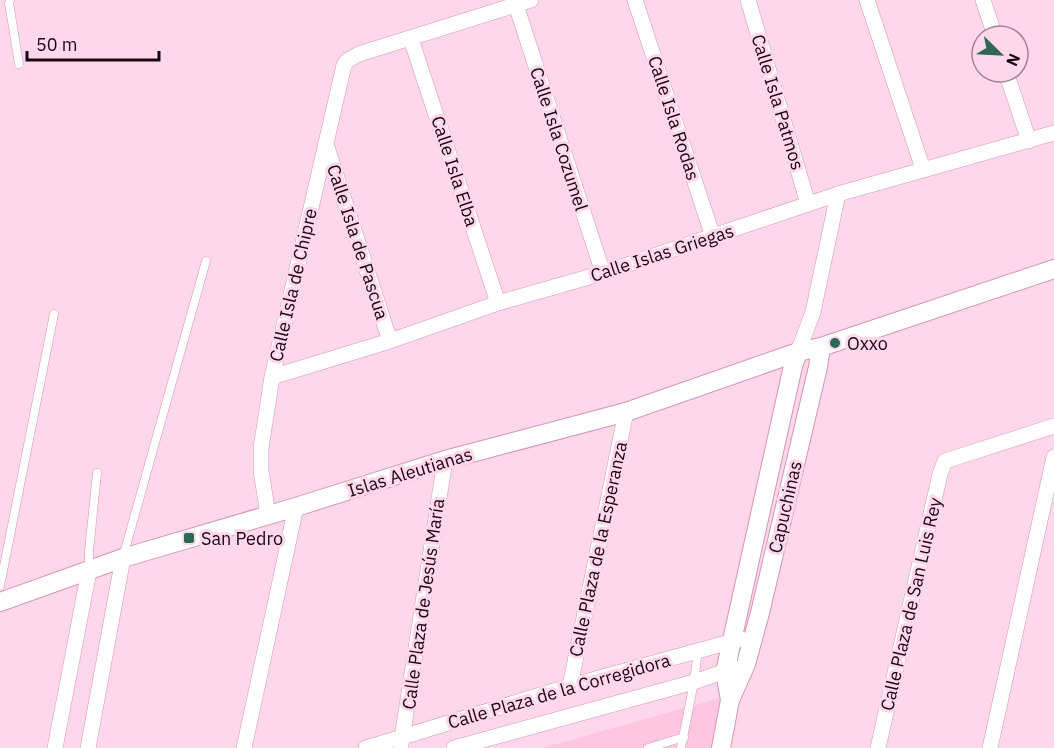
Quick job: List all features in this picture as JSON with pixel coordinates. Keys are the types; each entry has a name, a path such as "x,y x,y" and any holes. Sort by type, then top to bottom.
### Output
{"street":[{"path":"411,39 531,0"},
{"name":"Calle Isla Rodas","path":"635,0 713,237"},
{"name":"Calle Isla Patmos","path":"748,0 808,204"},
{"path":"867,0 923,169"},
{"path":"983,0 990,24"},
{"name":"Calle Isla Cozumel","path":"516,5 603,273"},
{"name":"Calle Isla de Chipre","path":"268,514 261,471 261,448 272,377 325,142 345,65 348,60 359,54 411,39"},
{"name":"Calle Isla Elba","path":"411,39 498,303"},
{"path":"1010,84 1029,141"},
{"name":"Calle Islas Griegas","path":"272,377 390,341 498,303 603,273 838,194 1054,133"},
{"name":"Calle Isla de Pascua","path":"325,142 390,341"},
{"name":"Capuchinas","path":"730,700 725,672 793,366 813,312 838,194"},
{"name":"Islas Aleutianas","path":"0,602 123,558 445,460 626,412 798,352 1054,269"},
{"name":"Capuchinas","path":"721,748 730,700 746,664 760,613 815,378 821,346 813,312"},
{"name":"Calle Plaza de la Esperanza","path":"570,686 626,412"},
{"name":"Calle Plaza de San Luis Rey","path":"878,748 940,474 945,461 1054,426"},
{"path":"990,748 1054,458"},
{"name":"Calle Plaza de Jesús María","path":"402,743 445,460"},
{"path":"244,748 296,507"},
{"path":"88,748 123,558"},
{"path":"55,748 89,571"},
{"name":"Calle Plaza de la Corregidora","path":"366,748 402,743 570,686 753,636"},
{"name":"Calle Plaza de la Corregidora","path":"454,748 694,682 746,664"}],"lane":[{"path":"10,0 19,64"},
{"path":"123,558 206,261"},
{"path":"0,586 54,314"},
{"path":"89,571 97,473"},
{"path":"681,748 698,650"},
{"path":"648,748 684,737"}],"shaded area":[{"path":"727,696 714,748 542,748"}],"place":[{"name":"Oxxo","path":"835,343"},
{"name":"San Pedro","path":"189,538"}]}
